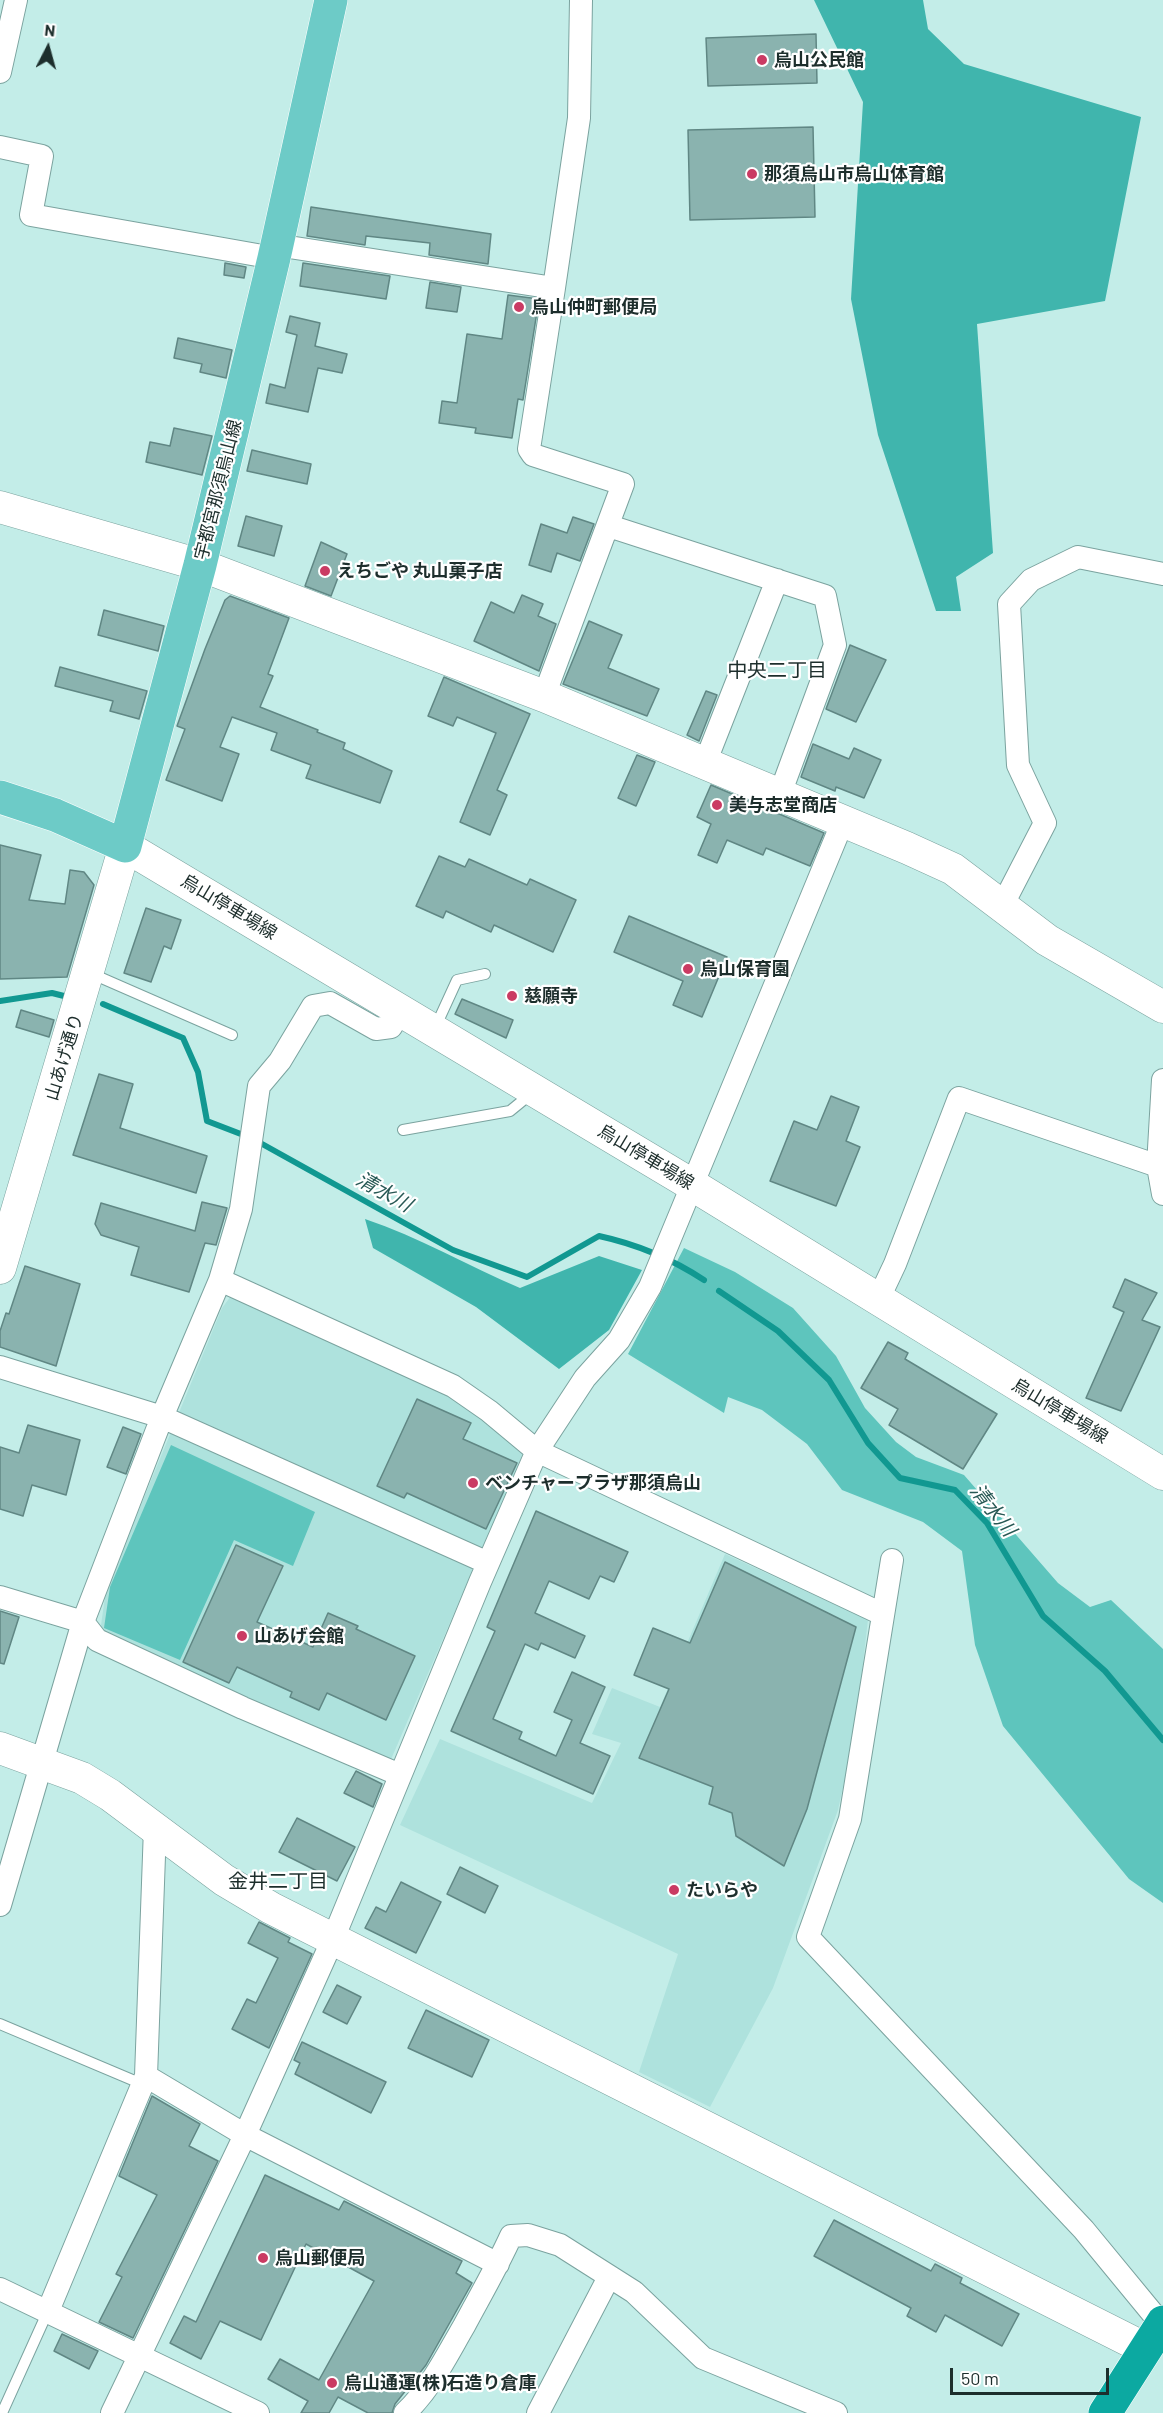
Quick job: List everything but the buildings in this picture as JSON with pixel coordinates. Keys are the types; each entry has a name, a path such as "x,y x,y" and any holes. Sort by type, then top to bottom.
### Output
{"highway":[{"path":"1105,2413 1158,2331"}],"main road":[{"name":"宇都宮那須烏山線","path":"125,846 200,565 275,251 331,0"},
{"path":"0,797 55,815 125,846"}],"street":[{"path":"0,72 16,0"},
{"path":"544,696 623,484 533,455 529,449 579,118 581,0"},
{"path":"0,147 42,156 30,215 275,251 554,288"},
{"path":"0,507 200,565 544,696 843,821 953,869 1047,940 1163,1007"},
{"path":"609,526 825,596 835,645 780,794"},
{"path":"1002,906 1045,823 1018,765 1010,604 1031,580 1078,557 1163,574"},
{"path":"705,763 777,580"},
{"path":"112,2413 245,2134 333,1940 488,1563 537,1450 585,1378 619,1340 659,1268 843,821"},
{"name":"山あげ通り","path":"1,1262 125,846"},
{"name":"烏山停車場線","path":"125,846 694,1186 1163,1474"},
{"path":"0,1905 83,1622 162,1417 220,1280 241,1209 259,1086 280,1060 313,1006 330,1003 376,1029 391,1027 401,1011"},
{"path":"1163,1080 1158,1166 1163,1194"},
{"path":"878,1300 895,1264 959,1098 1158,1166"},
{"path":"220,1280 453,1386 489,1411 537,1450 882,1614"},
{"path":"0,1367 162,1417 488,1563"},
{"path":"892,1560 850,1819 808,1937 1084,2230 1158,2331"},
{"path":"0,1597 83,1622 97,1640 243,1708 400,1775"},
{"path":"0,1748 82,1778 111,1795 224,1880 333,1940 1158,2331"},
{"path":"48,2312 144,2080 155,1828"},
{"path":"144,2080 498,2264"},
{"path":"405,2413 422,2396 498,2264 511,2236 528,2235 560,2245 634,2292 703,2358 836,2413"},
{"path":"538,2413 609,2277"},
{"path":"0,2289 258,2413"}],"lane":[{"path":"89,973 232,1035"},
{"path":"434,1031 457,980 485,974"},
{"path":"403,1130 510,1111 535,1091"},
{"path":"0,2024 144,2080"},
{"path":"2,2413 48,2312"}],"shaded area":[{"path":"814,0 923,0 928,29 964,64 1141,117 1105,301 977,324 993,553 956,577 961,611 936,611 878,435 851,299 863,102"},
{"path":"365,1219 405,1234 520,1288 599,1256 642,1270 609,1330 559,1369 476,1307 373,1248"},
{"path":"684,1248 735,1272 793,1308 836,1356 865,1408 896,1442 916,1457 964,1475 1058,1583 1090,1607 1111,1600 1163,1649 1163,1903 1129,1879 1003,1726 975,1645 962,1551 923,1522 842,1490 807,1444 762,1410 728,1397 724,1413 628,1354"},
{"path":"231,1296 434,1385 524,1451 389,1764 100,1632 106,1590 222,1308"},
{"path":"171,1445 315,1512 293,1566 234,1540 180,1660 104,1628 110,1587"},
{"name":"たいらや","path":"725,1554 868,1620 855,1732 838,1810 773,1988 710,2107 639,2072 678,1954 400,1825 440,1739 592,1803 621,1743 592,1734 612,1688 660,1707"}],"waterway":[{"name":"清水川","path":"0,1001 52,993 64,996"},
{"name":"清水川","path":"103,1004 183,1038 198,1072 207,1121 246,1136"},
{"name":"清水川","path":"255,1140 453,1250 527,1277 599,1236 653,1253 704,1280"},
{"name":"清水川","path":"719,1291 778,1331 829,1380 868,1443 900,1478 955,1490 987,1523 1043,1616 1105,1671 1163,1740"}],"place":[{"name":"烏山公民館","path":"762,60"},
{"name":"那須烏山市烏山体育館","path":"752,174"},
{"name":"烏山仲町郵便局","path":"519,307"},
{"name":"えちごや 丸山菓子店","path":"325,571"},
{"name":"美与志堂商店","path":"717,805"},
{"name":"烏山保育園","path":"688,969"},
{"name":"慈願寺","path":"512,996"},
{"name":"ベンチャープラザ那須烏山","path":"473,1483"},
{"name":"山あげ会館","path":"242,1636"},
{"name":"たいらや","path":"674,1890"},
{"name":"烏山郵便局","path":"263,2258"},
{"name":"烏山通運(株)石造り倉庫","path":"332,2383"}],"district":[{"name":"中央二丁目","path":"777,670"},
{"name":"金井二丁目","path":"278,1881"}]}
